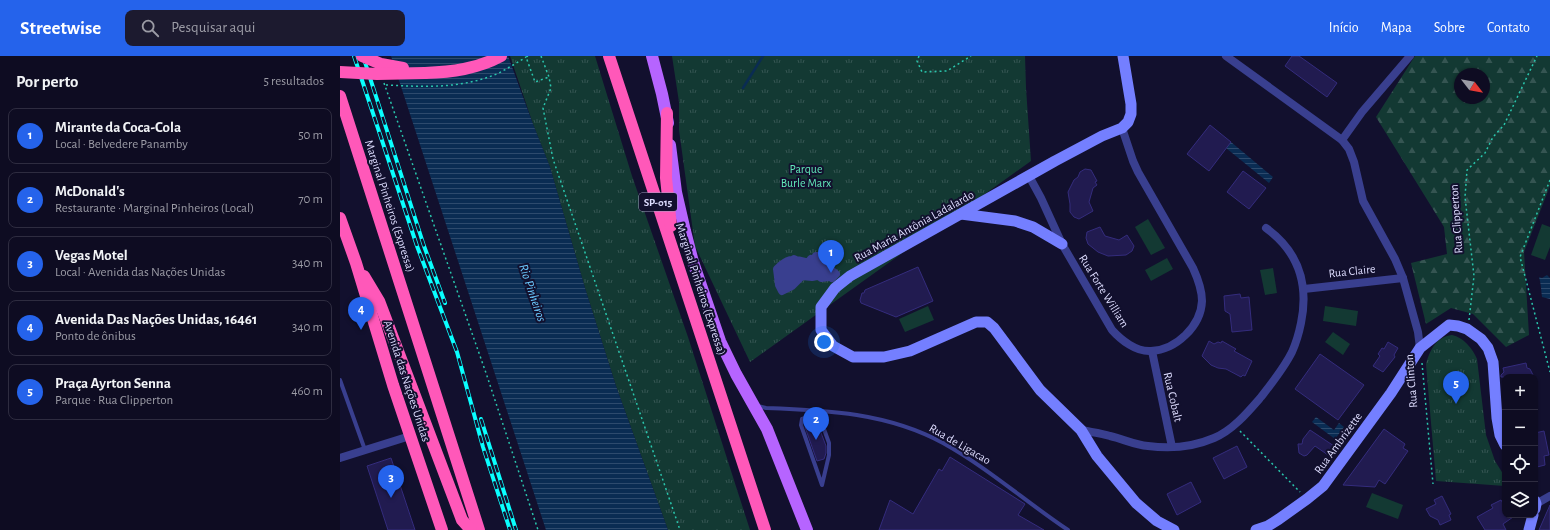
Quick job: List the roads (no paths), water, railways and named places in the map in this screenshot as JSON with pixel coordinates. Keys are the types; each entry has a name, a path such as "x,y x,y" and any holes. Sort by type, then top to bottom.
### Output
{"highway":[{"path":"362,56 380,64 425,73"},
{"path":"340,72 377,74 425,73 463,70 488,63 501,56"},
{"name":"Marginal Pinheiros (Expressa)","path":"609,56 765,530"},
{"name":"Marginal Pinheiros (Expressa)","path":"340,96 479,530"},
{"path":"667,113 666,178 673,249"},
{"name":"Avenida das Nações Unidas","path":"340,218 356,263 373,323 442,530"},
{"path":"356,263 379,300 462,520 471,530"}],"main road":[{"path":"652,56 667,113 676,192 693,262 720,341 736,374 755,405 775,447 807,530"}],"street":[{"path":"1123,56 1131,104 1131,114 1128,122 1122,128 1132,161 1193,268 1202,291 1200,312 1188,333 1173,344 1162,349 1152,351"},
{"path":"1226,56 1342,140 1362,112 1410,56"},
{"name":"Rua Maria Antônia Ladalardo","path":"1122,128 1102,136 1055,160 850,276 835,288 821,307 821,330 833,346 853,357 884,357 910,351 976,322 987,322 1006,342 1040,390 1081,430 1097,456 1136,503 1157,521 1174,530"},
{"name":"Rua Clinton","path":"1342,140 1354,162 1363,201 1392,254 1403,278 1418,332 1420,348"},
{"name":"Rua Forte William","path":"1029,176 1062,244 1112,330 1119,338 1128,344 1152,351"},
{"path":"961,214 1015,221 1033,227 1062,244"},
{"path":"1081,430 1110,435 1147,446 1172,447 1198,443 1214,438 1234,425 1251,409 1269,387 1292,351 1299,332 1303,312 1304,289 1294,258 1279,238 1266,228"},
{"path":"796,264 781,268 782,282 786,286 791,280 798,276 808,275 806,266 796,263 784,272 784,277 787,280 790,276 800,274 805,271 796,264 784,262 777,269 779,285 782,291 792,286 802,276 817,276 811,272 808,263 812,259 821,278 829,277 820,268 816,256 818,256 820,265 832,278 836,274 825,265 822,254"},
{"name":"Rua Claire","path":"1304,289 1403,278"},
{"path":"1420,348 1449,325 1458,326 1481,339 1488,348 1493,362 1497,418 1502,439"},
{"name":"Rua Ambrizette","path":"1256,530 1268,526 1307,500 1326,483 1391,392 1420,348"},
{"name":"Rua Cobalt","path":"1152,351 1172,447"},
{"path":"340,458 410,436"},
{"path":"1538,502 1550,496"},
{"path":"1529,530 1532,518"}],"lane":[{"path":"340,380 365,450"},
{"name":"Rua de Ligacao","path":"755,405 766,408 819,409 854,414 874,418 922,433 970,460 1068,530"},
{"path":"814,415 820,418 829,443 829,455 822,485 801,425 802,420 814,415"}],"water":[{"name":"Rio Pinheiros","path":"391,56 508,56 550,167 585,288 616,386 668,530 546,530"},
{"path":"1231,142 1273,177 1269,183 1226,148"},
{"path":"1547,275 1550,278 1550,299 1542,297 1539,277 1542,278"},
{"path":"1316,417 1334,430 1339,423 1344,427 1335,439 1312,422"}],"waterway":[{"path":"743,88 763,56"}],"railway":[{"path":"354,56 417,246 457,352 483,447 510,530"},
{"path":"363,56 424,246 445,303"},
{"path":"481,419 516,530"}],"place":[{"name":"Mirante da Coca-Cola","path":"831,273"},
{"name":"Avenida Das Nações Unidas, 16461","path":"361,330"},
{"name":"Praça Ayrton Senna","path":"1456,404"},
{"name":"McDonald's","path":"816,440"},
{"name":"Vegas Motel","path":"391,498"}],"park label":[{"name":"Parque Burle Marx","path":"806,176"}]}
